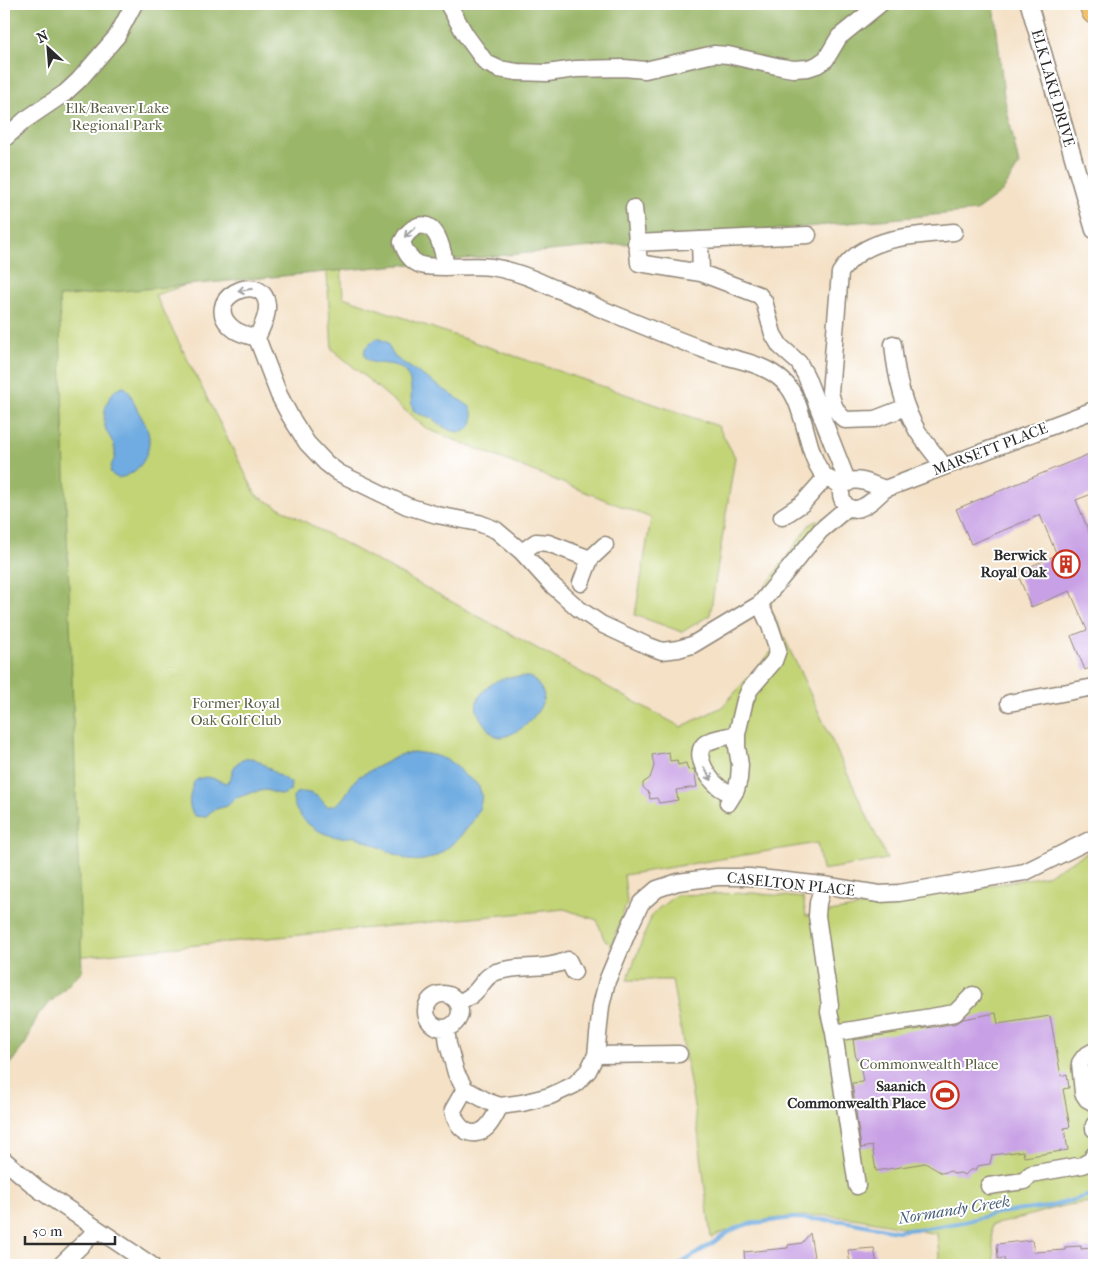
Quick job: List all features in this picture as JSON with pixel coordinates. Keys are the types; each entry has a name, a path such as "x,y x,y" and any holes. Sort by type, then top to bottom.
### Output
{"highway":[{"path":"1092,4 1094,12"}],"street":[{"path":"4,139 79,80 117,36 134,4"},
{"path":"448,4 465,34 486,63 499,69 517,72 547,73 576,69 624,68 646,70 714,54 793,69 808,68 826,59 839,37 880,4"},
{"name":"ELK LAKE DRIVE","path":"1030,4 1094,230"},
{"path":"257,338 279,394 290,416 307,443 326,463 339,473 407,506 436,515 479,523 496,530 522,552 551,584 579,609 601,624 646,645 662,650 678,649 692,645 760,604 820,531 848,507 842,500 841,492 845,484 806,376 799,363 780,346 773,334 764,301 759,296 702,273 639,263 634,208"},
{"path":"906,407 875,419 845,420 838,414 833,404 830,392 840,273 846,263 855,256 885,240 896,237 954,232"},
{"path":"636,243 808,235"},
{"path":"700,240 702,273"},
{"path":"446,266 489,266 529,276 583,299 599,308 707,351 750,363 767,371 782,379 791,388 817,465 826,477 845,484 860,480 885,489"},
{"path":"893,344 896,374 906,407 918,432 944,466"},
{"name":"MARSETT PLACE","path":"848,507 859,509 866,506 885,489 1094,410"},
{"path":"782,518 803,504 826,477"},
{"path":"522,552 536,542 548,543 590,559"},
{"path":"581,583 590,559 605,545"},
{"path":"737,734 705,744 700,750 701,760 713,782 730,799 739,780 740,765 737,734 745,700 750,689 774,661 778,650 760,604"},
{"path":"1009,703 1094,687"},
{"name":"CASELTON PLACE","path":"500,1106 550,1096 574,1085 588,1071 596,1056 601,1006 607,981 641,902 657,889 678,882 717,877 750,877 879,894 899,893 1025,872 1094,838"},
{"path":"822,885 817,916 830,1005 829,1012 834,1033 857,1186"},
{"path":"458,1003 472,995 486,977 497,972 510,969 549,967 568,960 574,972"},
{"path":"437,996 453,997 458,1003 460,1011 454,1025 438,1028 431,1023 427,1016 427,1008 430,1001 437,996"},
{"path":"834,1033 955,1013 973,996"},
{"path":"446,1028 448,1044 456,1073 465,1089 500,1106 487,1127 475,1133 462,1129 457,1123 453,1110 465,1089"},
{"path":"1094,1051 1085,1056 1080,1063 1084,1093 1087,1099 1094,1103"},
{"path":"596,1056 679,1054"},
{"path":"989,1186 1024,1181 1031,1174 1083,1165 1091,1160 1094,1155"},
{"path":"4,1160 38,1189 151,1265"},
{"path":"61,1265 98,1229"}],"green space":[{"name":"Former Royal Oak Golf Club","path":"4,4 338,214 343,297 718,426 735,457 710,615 682,632 635,615 651,518 427,429 332,349 324,230 236,269 155,295 256,495 681,727 722,707 774,649 753,604 810,524 836,513 848,519 858,519 818,535 769,605 887,859 822,870 817,843 624,875 627,903 611,946 604,939 597,920 564,909 4,964"},
{"name":"Elk/Beaver Lake Regional Park","path":"4,4 994,4 1004,96 1019,165 1002,192 976,211 59,297 82,971 38,1015 26,1043 4,1072"},
{"name":"Commonwealth Place","path":"1094,849 1094,1202 1068,1205 991,1225 995,1265 940,1265 937,1234 844,1217 785,1217 738,1227 711,1238 697,1123 672,980 627,980 652,915 676,895 753,893 803,898 806,916 1045,876"}],"water":[{"path":"377,338 387,342 396,358 469,406 473,417 471,426 459,432 450,430 431,418 415,412 411,403 411,386 407,374 396,366 371,362 367,359 365,348"},
{"path":"123,386 130,394 146,426 149,445 145,459 141,464 131,473 118,478 111,474 110,471 115,449 106,430 104,418 109,398 117,389"},
{"path":"529,677 538,684 544,695 539,710 527,724 516,732 503,737 493,734 478,714 476,705 480,696 489,686 501,679"},
{"path":"413,752 424,753 451,762 479,787 481,796 480,807 467,828 449,847 431,858 408,860 357,837 331,836 323,833 303,819 294,805 293,798 296,793 305,792 313,794 326,806 337,804 358,777 400,755"},
{"path":"253,758 291,783 290,791 282,795 266,790 254,792 236,798 227,806 213,810 205,817 195,816 190,808 190,795 194,782 206,777 226,783 235,765 246,759"}],"building":[{"name":"Berwick Royal Oak","path":"1094,452 1094,493 1076,500 1094,544 1094,666 1085,670 1071,636 1087,630 1070,591 1031,607 1017,572 1057,555 1040,515 971,544 956,509"},
{"path":"669,752 670,761 677,760 678,765 686,763 688,770 694,769 697,787 676,790 678,800 659,803 657,798 650,799 649,793 643,787 643,783 650,778 654,766 652,755"},
{"name":"Saanich Commonwealth Place","path":"996,1013 998,1024 1050,1016 1061,1076 1067,1074 1069,1088 1063,1089 1070,1127 1064,1128 1068,1150 1024,1157 1023,1151 992,1155 990,1164 977,1166 975,1170 970,1170 965,1175 960,1173 954,1174 951,1171 942,1173 925,1163 876,1171 872,1146 861,1148 852,1083 863,1082 859,1058 856,1059 853,1040 957,1023 963,1019"},
{"path":"810,1233 815,1263 799,1265 745,1265 744,1252 788,1248 788,1245 802,1243"},
{"path":"1032,1240 1034,1252 1065,1250 1065,1247 1081,1246 1081,1249 1092,1248 1093,1263 1078,1265 1005,1265 1004,1258 998,1259 997,1244"},
{"path":"874,1248 877,1265 850,1265 848,1250"}],"waterway":[{"name":"Normandy Creek","path":"679,1265 734,1229 748,1224 793,1218 843,1221 896,1231 964,1222 997,1213 1048,1207 1094,1194"}],"place":[{"name":"Berwick Royal Oak","path":"1066,564"},
{"name":"Saanich Commonwealth Place","path":"945,1095"}]}
